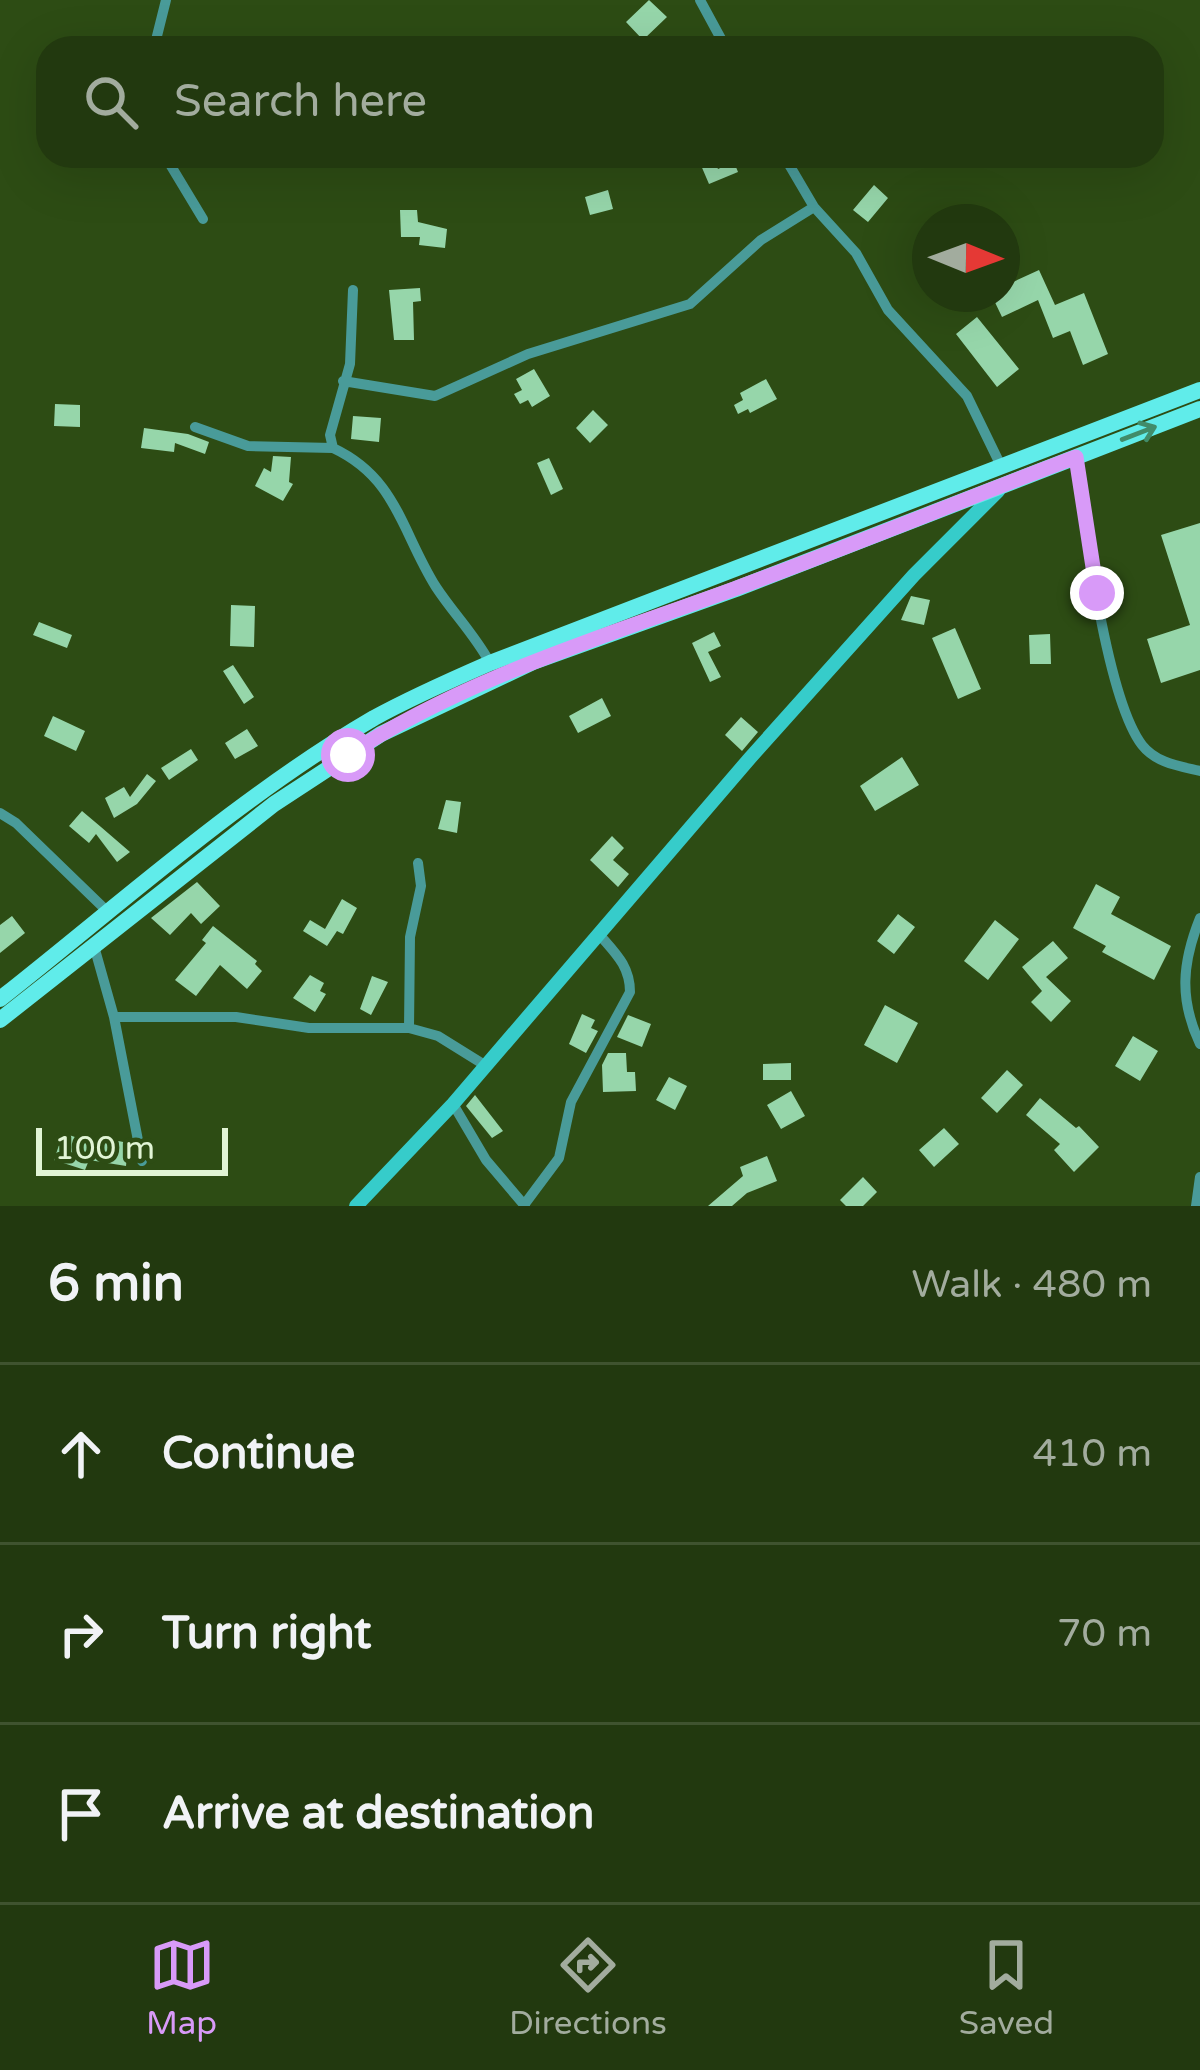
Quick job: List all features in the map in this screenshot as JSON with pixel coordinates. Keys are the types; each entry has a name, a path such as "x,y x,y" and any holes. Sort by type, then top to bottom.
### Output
{"main road":[{"path":"0,999 220,824 374,719 490,663 1004,476 1200,390"},
{"path":"356,1206 453,1104 483,1064 1004,476 1076,457 1200,410"},
{"path":"0,1020 274,805 381,734 533,662 847,535"}],"street":[{"path":"157,36 166,0"},
{"path":"700,0 720,36"},
{"path":"172,168 202,219"},
{"path":"791,168 814,207 856,253 888,310 967,396 1004,476"},
{"path":"343,381 435,396 528,354 690,304 761,240 814,207"},
{"path":"333,448 329,435 350,364 352,290"},
{"path":"195,427 248,446 333,448 361,461 382,482 438,590 490,663"},
{"path":"1076,457 1104,628 1130,724 1143,747 1157,759 1200,771"},
{"path":"0,813 109,914"},
{"path":"409,1028 410,937 421,886 418,863"},
{"path":"1200,917 1182,992 1200,1044"},
{"path":"453,1104 486,1160 524,1205 559,1158 571,1102 630,992 624,964 598,933"},
{"path":"94,946 114,1017 142,1160"},
{"path":"114,1017 236,1017 309,1028 409,1028 438,1036 483,1064"},
{"path":"1196,1206 1200,1178"}],"building":[{"path":"649,0 667,17 647,36 639,36 626,22"},
{"path":"702,168 736,168 738,172 709,184"},
{"path":"874,185 888,198 868,222 853,210"},
{"path":"608,190 613,209 590,215 585,197"},
{"path":"400,210 417,210 418,222 447,229 445,248 419,245 420,237 401,237"},
{"path":"1039,270 1055,305 1084,293 1108,354 1083,365 1070,331 1053,338 1038,300 1020,308 1020,279"},
{"path":"420,288 421,301 413,302 414,340 394,340 389,290"},
{"path":"977,317 1019,369 997,387 956,334"},
{"path":"534,369 550,396 532,407 528,400 520,404 514,394 522,390 516,379"},
{"path":"766,379 777,399 738,414 734,405 743,400 740,393"},
{"path":"55,404 80,405 80,427 54,426"},
{"path":"593,410 608,425 590,443 576,428"},
{"path":"353,416 381,418 379,442 351,439"},
{"path":"144,428 209,442 205,454 175,443 174,452 141,448"},
{"path":"273,456 291,457 289,482 293,484 283,501 255,486 264,468 271,472"},
{"path":"549,458 563,489 551,495 537,463"},
{"path":"1200,523 1200,670 1161,683 1147,639 1190,625 1161,535"},
{"path":"911,596 930,600 924,625 901,620"},
{"path":"231,605 255,606 254,647 230,646"},
{"path":"39,622 72,635 67,648 33,635"},
{"path":"955,628 981,689 958,699 932,638"},
{"path":"714,632 721,646 708,652 721,677 710,682 692,643"},
{"path":"1050,634 1051,664 1030,664 1029,635"},
{"path":"233,665 254,697 244,704 223,671"},
{"path":"602,698 611,716 578,733 569,716"},
{"path":"53,716 85,731 76,751 44,736"},
{"path":"741,717 758,732 742,751 725,735"},
{"path":"247,729 258,746 235,759 225,743"},
{"path":"191,749 198,760 169,780 161,768"},
{"path":"902,757 919,785 875,811 860,786"},
{"path":"147,774 156,781 137,804 114,818 105,798 124,787 130,797"},
{"path":"446,800 461,802 457,833 438,829"},
{"path":"82,811 130,852 117,862 96,834 89,843 69,826"},
{"path":"612,836 624,848 613,860 629,874 618,887 590,860"},
{"path":"197,882 220,906 201,924 191,913 170,935 151,918"},
{"path":"1096,884 1120,897 1111,914 1171,946 1154,980 1102,952 1106,946 1073,928"},
{"path":"342,899 357,908 343,934 337,931 327,946 303,931 310,920 325,929"},
{"path":"898,914 915,927 894,954 877,941"},
{"path":"12,916 25,933 0,953 0,925"},
{"path":"995,920 1019,939 988,980 964,961"},
{"path":"213,926 257,961 262,971 247,989 220,965 196,996 175,980 206,943 202,940"},
{"path":"1053,941 1068,958 1046,977 1071,1001 1051,1022 1031,1002 1042,991 1022,967"},
{"path":"310,975 324,983 320,991 326,994 315,1012 293,998"},
{"path":"372,976 388,982 371,1015 360,1009"},
{"path":"885,1005 918,1023 897,1063 864,1045"},
{"path":"582,1014 595,1020 591,1028 598,1031 586,1053 569,1044"},
{"path":"628,1015 651,1024 642,1047 617,1037"},
{"path":"1133,1036 1158,1051 1140,1081 1115,1066"},
{"path":"608,1053 626,1053 627,1072 635,1072 636,1091 603,1092 602,1065"},
{"path":"791,1063 791,1080 763,1080 763,1064"},
{"path":"1007,1070 1023,1085 997,1113 981,1098"},
{"path":"669,1077 687,1086 675,1110 656,1100"},
{"path":"791,1091 805,1116 781,1129 767,1105"},
{"path":"475,1095 503,1131 492,1138 466,1106"},
{"path":"1040,1098 1099,1147 1074,1172 1054,1150 1060,1144 1026,1115"},
{"path":"944,1128 959,1144 934,1167 919,1150"},
{"path":"63,1133 102,1146 104,1138 128,1143 126,1166 89,1160 85,1170 54,1160"},
{"path":"767,1156 777,1181 747,1193 732,1206 708,1206 743,1176 740,1167"},
{"path":"863,1177 877,1192 863,1206 846,1206 840,1200"}],"route":[{"path":"348,755 381,734 533,662 1076,457 1097,593"}]}
